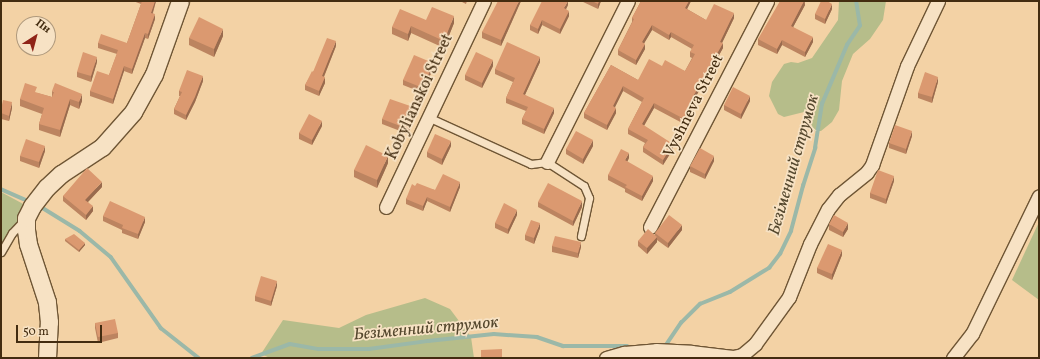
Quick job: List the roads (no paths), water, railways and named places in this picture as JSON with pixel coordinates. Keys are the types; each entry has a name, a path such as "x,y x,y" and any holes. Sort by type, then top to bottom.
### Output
{"street":[{"path":"47,358 49,322 47,302 28,244 26,218 32,206 47,187 61,174 102,147 136,108 154,74 180,1"},
{"name":"Kobylianskoi Street","path":"386,207 430,118 484,1"},
{"path":"547,162 628,1"},
{"name":"Vyshneva Street","path":"650,227 767,1"},
{"path":"606,358 624,353 656,350 733,357 742,355 755,344 789,296 808,248 828,208 839,195 867,172 872,165 904,73 938,1"},
{"path":"954,358 972,334 1039,196"}],"lane":[{"path":"430,118 530,164 547,162 584,186 589,198 581,236"},
{"path":"1,252 18,226 26,218"}],"waterway":[{"name":"Безіменний струмок","path":"663,345 666,345 681,323 700,304 730,292 769,268 780,254 791,231 815,148 822,104 847,45 860,26 856,1"},
{"name":"Безіменний струмок","path":"1,189 30,202"},
{"name":"Безіменний струмок","path":"38,205 80,231 111,257 161,328 199,358"},
{"name":"Безіменний струмок","path":"252,358 290,344 319,349 369,349 494,334 537,337 563,346 627,346"}]}
